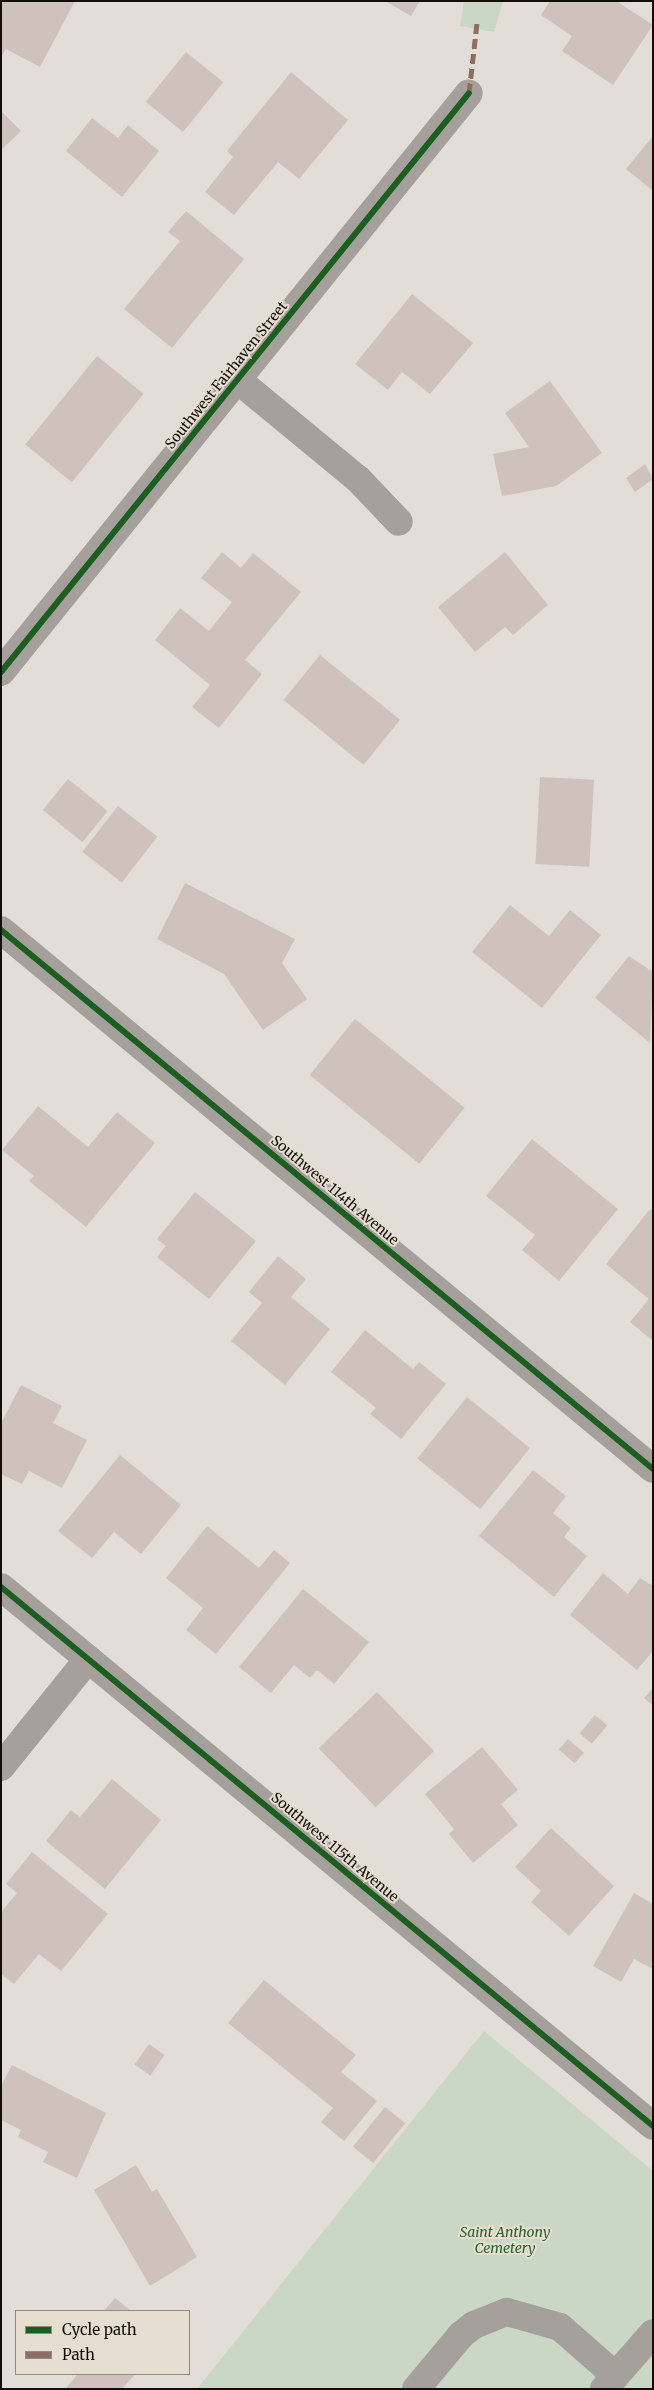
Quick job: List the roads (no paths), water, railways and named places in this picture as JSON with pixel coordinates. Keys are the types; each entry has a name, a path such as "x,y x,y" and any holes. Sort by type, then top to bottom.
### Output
{"street":[{"name":"Southwest Fairhaven Street","path":"1,672 239,381 469,93"},
{"path":"239,381 358,479 399,522"},
{"name":"Southwest 114th Avenue","path":"1,930 653,1469"},
{"name":"Southwest 115th Avenue","path":"1,1587 653,2126"},
{"path":"1,1767 88,1659"},
{"path":"416,2389 462,2335 474,2325 507,2312 560,2327 610,2382 653,2333"}],"park label":[{"name":"Saint Anthony Cemetery","path":"505,2240"}]}
